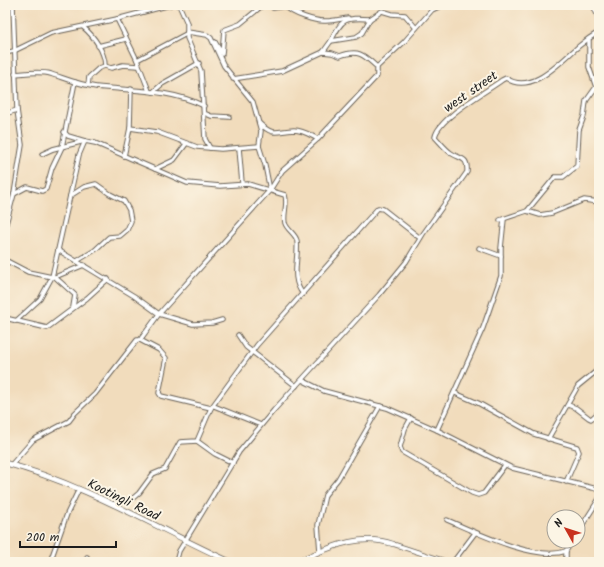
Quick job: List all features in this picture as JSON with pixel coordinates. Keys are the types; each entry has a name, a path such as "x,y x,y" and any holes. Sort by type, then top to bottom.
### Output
{"street":[{"path":"5,227 7,206 14,194 22,145 17,110 13,5"},
{"path":"5,53 14,51 51,33 117,20 170,5"},
{"path":"179,5 185,17 187,33 202,74 205,139 210,148"},
{"path":"137,60 187,33 207,35 211,38 222,54 224,30 240,24 263,5"},
{"path":"272,5 273,8 286,6 289,10 303,16 325,22 348,18 370,20"},
{"path":"377,67 432,10 443,5"},
{"path":"593,5 599,19"},
{"path":"331,41 356,37 362,32 370,20 382,11 386,10 392,14 405,15 416,28"},
{"path":"323,52 331,41 340,23 348,18"},
{"path":"117,20 151,91"},
{"path":"83,27 92,35 105,59 106,66"},
{"name":"west street","path":"420,238 467,172 467,166 464,158 451,153 435,137 442,124 451,114 506,78 512,83 530,82 546,75 599,32"},
{"path":"211,38 224,66 253,102 261,131 259,146 265,165 270,190"},
{"path":"98,46 126,39"},
{"path":"437,430 483,328 501,276 502,219 527,211 555,178 563,177 577,166 579,130 584,116 586,101 596,87 589,67 589,39"},
{"path":"12,464 34,440 69,421 75,413 95,394 137,340 140,340 159,314 270,190 282,170 318,139 378,76 377,67 357,52 340,56 332,52 323,52 282,71 233,79"},
{"path":"151,91 199,63"},
{"path":"88,85 89,77 92,72 106,66 111,68 123,65 138,66"},
{"path":"15,74 51,74 88,85 151,91 192,101 204,106"},
{"path":"14,194 27,187 44,191 62,147 75,82"},
{"path":"124,156 130,128 131,89"},
{"path":"5,114 17,110"},
{"path":"204,113 211,116 229,117"},
{"path":"257,121 267,131 276,134 295,130 306,132 318,139"},
{"path":"130,128 157,132 186,144 210,148 259,146"},
{"path":"64,132 68,136 95,143 181,181 220,186 242,183 285,195 285,223 297,239 298,259 295,280 297,287 303,294"},
{"path":"42,154 85,141"},
{"path":"16,321 40,299 53,277 79,155 85,141"},
{"path":"155,170 174,160 186,144"},
{"path":"239,148 242,183"},
{"path":"70,196 84,187 96,184 110,194 124,201 129,210 131,221 128,230 120,236 110,237 95,250 77,261"},
{"path":"527,211 540,215 560,211 584,200 599,202"},
{"path":"176,562 179,551 233,463 261,425 379,295 406,262 420,238 383,209 378,208 252,351 212,407 197,441"},
{"path":"479,248 501,256"},
{"path":"58,250 108,280 159,314 193,324 212,323 222,320"},
{"path":"5,260 28,272 53,277 75,295 73,307"},
{"path":"53,277 84,265"},
{"path":"5,318 47,328 108,280"},
{"path":"238,335 246,347 296,386"},
{"path":"140,340 159,350 166,358 159,393 161,396 212,407 261,425"},
{"path":"548,439 578,386 599,369"},
{"path":"302,380 324,391 380,406 411,418 505,465 599,490"},
{"path":"455,393 478,403 534,434 577,447 579,452 566,482"},
{"path":"568,405 576,408 591,419 599,412"},
{"path":"320,551 318,525 321,505 325,495 338,479 380,406"},
{"path":"411,418 405,429 400,447 402,452 472,493 478,495 484,493 505,465"},
{"path":"112,504 132,499 140,493 153,474 165,469 180,442 197,441 233,463"},
{"name":"Kootingli Road","path":"5,463 45,475 79,489 230,562"},
{"path":"50,562 67,514 79,489"},
{"path":"586,519 599,499"},
{"path":"446,520 499,543 553,554 566,551 566,562"},
{"path":"453,562 475,533"},
{"path":"295,562 320,551 356,540 376,539 448,562"}]}
